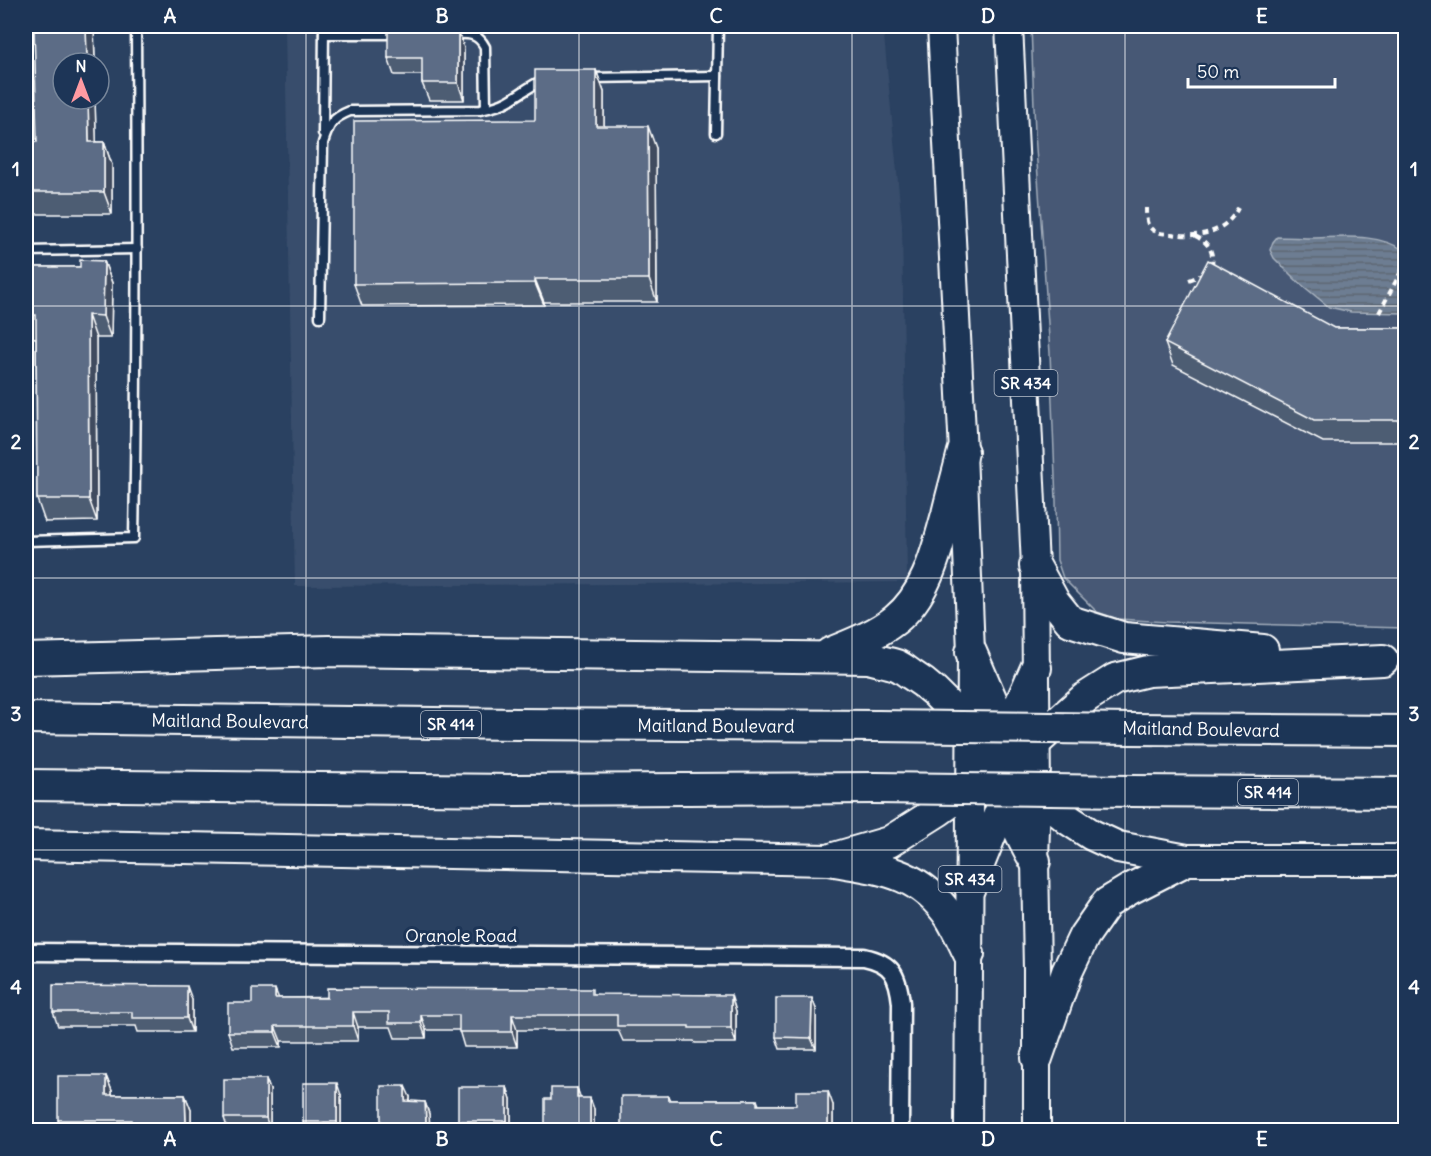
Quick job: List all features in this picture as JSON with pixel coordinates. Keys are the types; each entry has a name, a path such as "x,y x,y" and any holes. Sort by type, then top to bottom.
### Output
{"highway":[{"path":"815,659 863,640 896,620 910,605 928,573 940,539 963,452"},
{"path":"1035,566 1054,602 1070,621 1124,638 1394,660"},
{"path":"26,659 329,651 869,658 897,666 939,695 970,734 979,776 1005,799 1035,861"},
{"path":"970,652 1021,768 1037,793 1069,820 1092,835 1118,847 1187,860 1406,860"},
{"path":"970,887 1005,799 1036,741 1085,698 1115,679 1148,671 1394,660"},
{"path":"829,860 889,842 938,811 979,776 1006,736 1036,668"},
{"name":"Maitland Boulevard","path":"26,718 1406,731"},
{"name":"SR 414","path":"26,785 515,790 875,788 1406,793"},
{"path":"26,845 829,860 891,871 910,879 930,892 950,917 970,962"},
{"path":"1037,1058 1067,972 1084,936 1107,903 1187,860"}],"main road":[{"path":"941,26 963,452 970,652 970,734"},
{"name":"SR 434","path":"1009,26 1035,566 1037,1131"},
{"name":"SR 434","path":"968,1131 970,887 979,776"}],"street":[{"name":"Oranole Road","path":"26,952 864,957 875,960 892,970 897,980 901,1003 900,1131"}],"lane":[{"path":"26,541 134,538 137,249 136,26"},
{"path":"716,133 718,26"},
{"path":"320,317 324,30 404,34"},
{"path":"438,34 472,34 481,39 485,47 486,108"},
{"path":"582,78 717,76"},
{"path":"323,143 328,127 336,116 350,111 480,110 508,101 531,85 549,78"},
{"path":"26,251 137,249"}],"path":[{"path":"1146,208 1148,225 1154,231 1179,236 1196,236 1219,228 1238,208"},
{"path":"1189,280 1202,275 1212,265 1213,259 1206,242 1196,236"},
{"path":"1379,313 1406,262"}],"shaded area":[{"path":"285,26 883,26 902,225 907,582 295,586"},
{"path":"1031,26 1405,26 1405,628 1118,619 1097,612 1063,578 1057,560 1050,353 1035,133"},
{"path":"1277,237 1361,237 1395,245 1405,251 1405,313 1351,312 1329,307 1274,258 1270,250"}],"building":[{"path":"34,26 86,26 87,51 51,51 51,111 88,111 89,142 104,142 104,192 26,192 26,142 37,142"},
{"path":"388,30 458,30 458,83 422,83 422,58 388,58"},
{"path":"535,70 596,70 596,126 648,126 649,279 535,279 535,283 354,284 354,121 535,120"},
{"path":"80,260 104,261 103,316 88,315 89,499 37,499 36,315 26,315 26,267 80,267"},
{"path":"1208,260 1334,328 1406,328 1406,420 1314,420 1165,343"},
{"path":"53,985 187,986 187,1018 132,1018 132,1012 53,1012"},
{"path":"327,988 592,989 592,994 731,995 731,1028 617,1026 617,1015 512,1015 512,1032 459,1032 459,1015 421,1015 421,1023 389,1023 389,1012 353,1012 353,1026 275,1026 275,1032 228,1032 228,1003 252,1003 252,989 275,989 275,998 327,998"},
{"path":"776,998 812,998 811,1038 776,1037"},
{"path":"58,1076 106,1076 106,1095 185,1095 186,1124 132,1125 132,1120 58,1120"},
{"path":"224,1079 266,1079 266,1118 224,1118"},
{"path":"303,1083 337,1083 337,1122 303,1122"},
{"path":"381,1086 405,1086 405,1101 425,1102 426,1124 381,1124"},
{"path":"458,1087 507,1087 507,1121 458,1121"},
{"path":"551,1088 577,1088 577,1098 590,1098 590,1127 545,1127 545,1099 551,1099"},
{"path":"796,1091 828,1091 828,1129 621,1129 621,1096 668,1096 668,1100 757,1100 757,1105 796,1105"}]}
